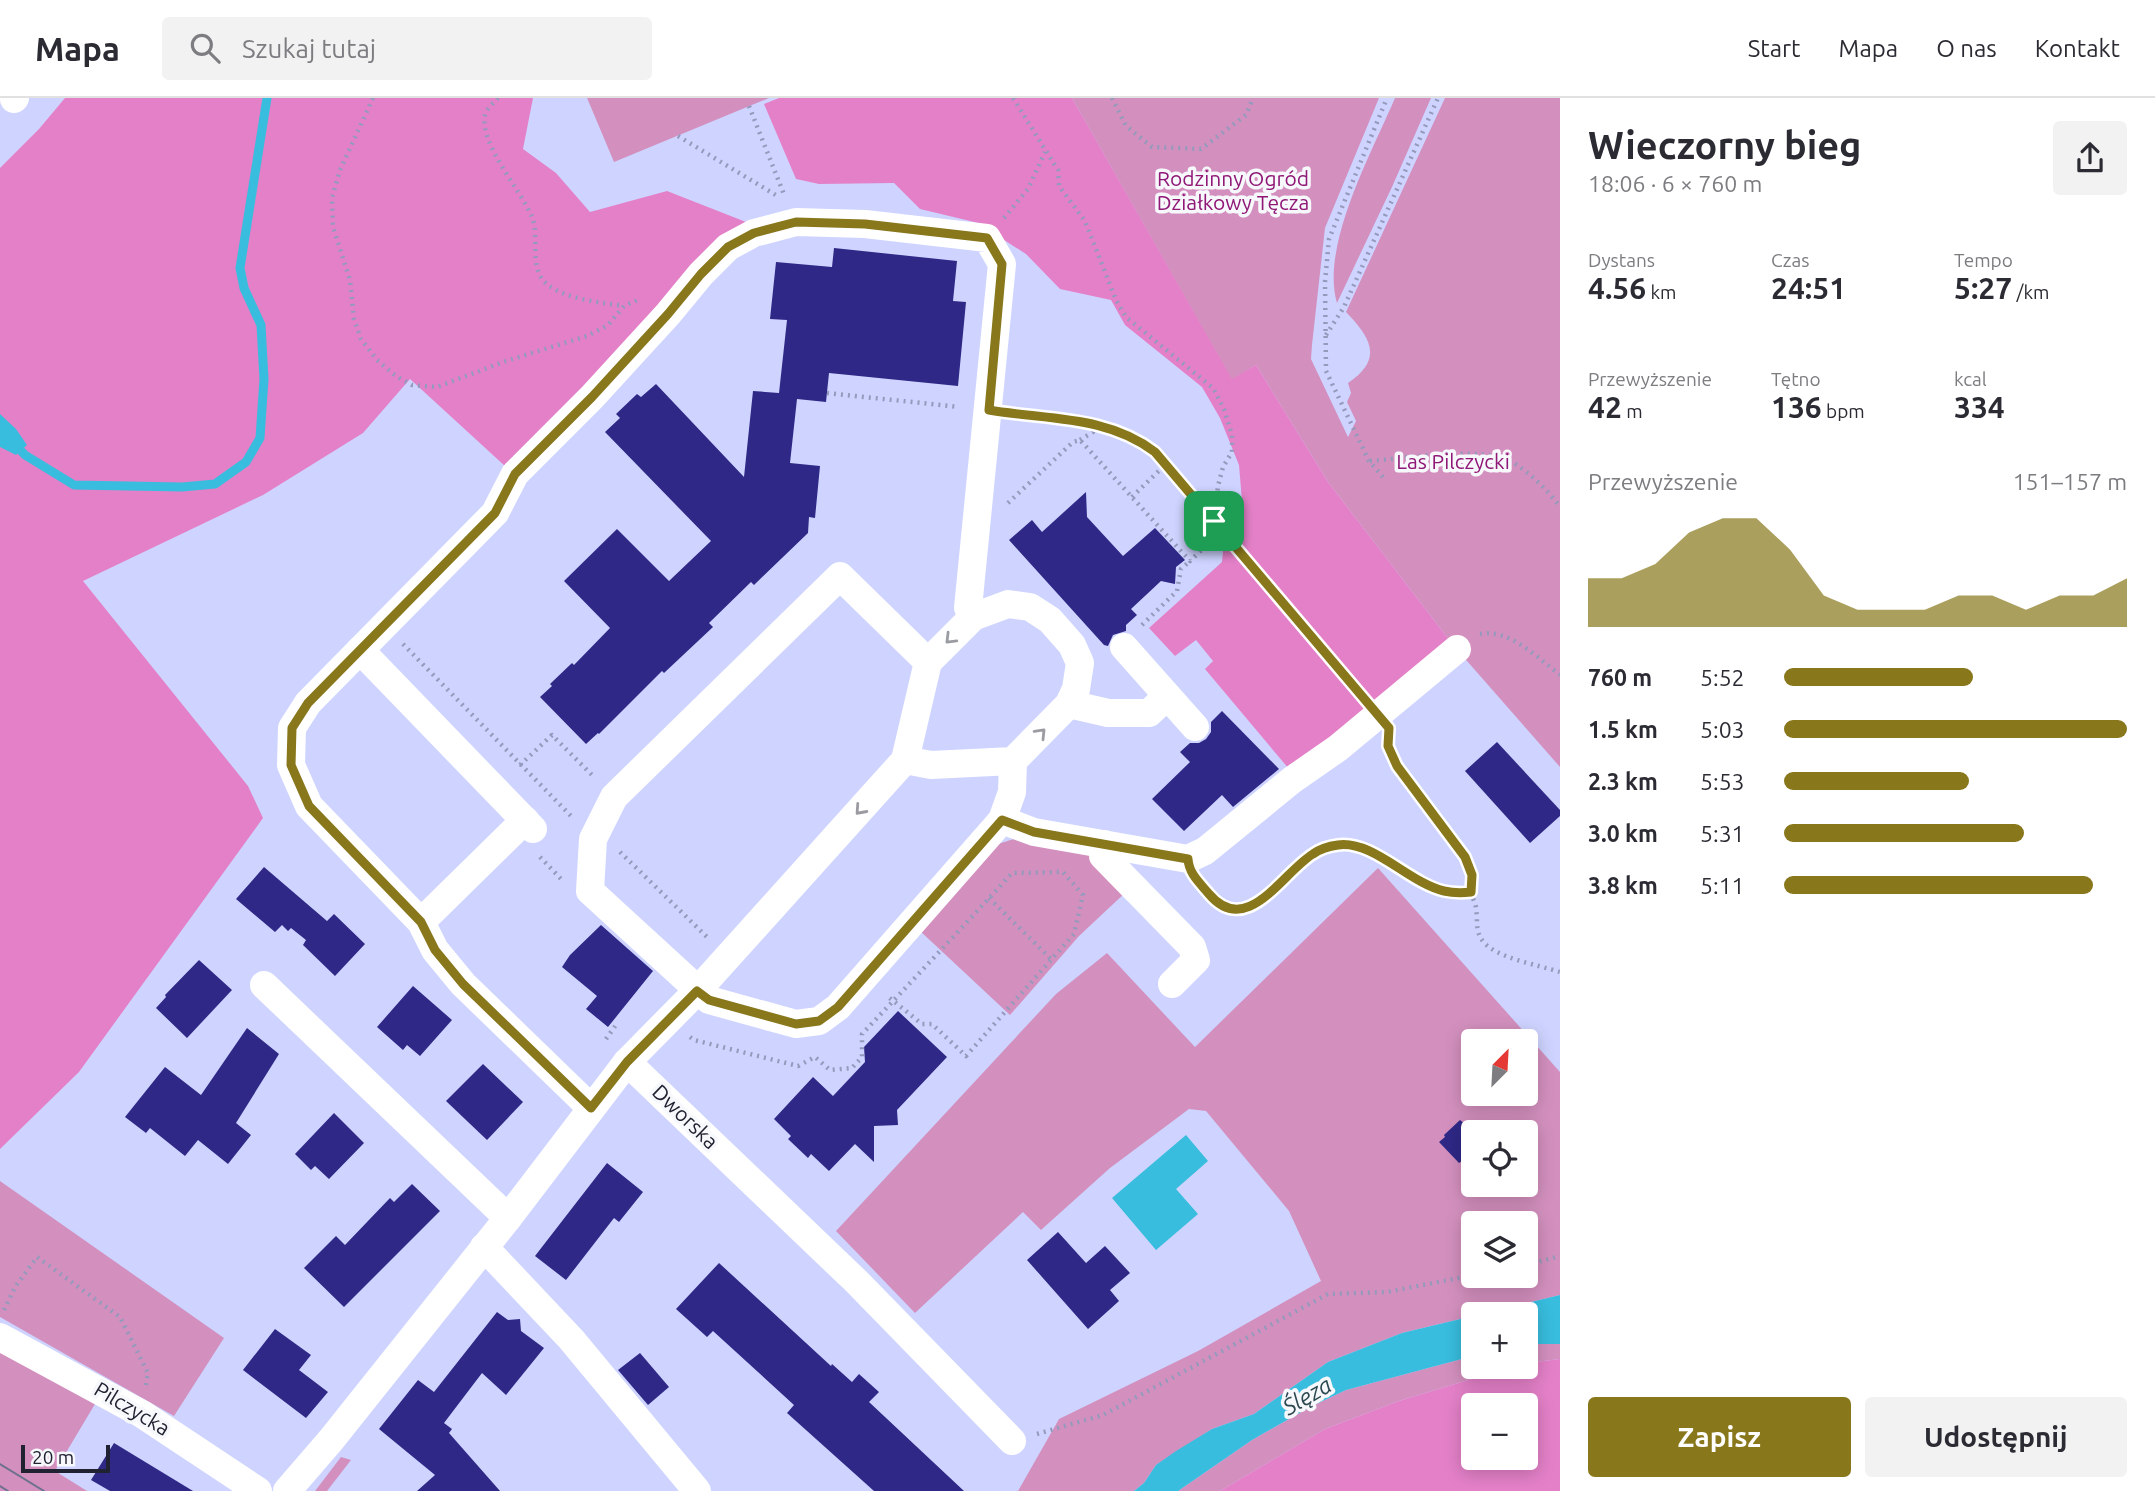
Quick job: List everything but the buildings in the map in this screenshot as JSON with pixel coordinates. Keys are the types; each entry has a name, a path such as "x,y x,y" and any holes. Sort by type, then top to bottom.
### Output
{"street":[{"path":"591,1108 463,984 435,950 421,922 309,806 291,765 292,728 308,703 495,513 515,474 592,397 728,247 754,233 796,222 865,224 987,238 1002,264 968,608 973,617"},
{"path":"287,1491 331,1440 508,1217 627,1062 697,991 905,760 928,662 973,617 1008,604 1030,607 1050,620 1072,645 1080,663 1076,688 1069,704 1013,761 1012,792 1002,820 838,1007 819,1021 796,1024 709,1000 697,991 590,891 593,839 614,797 840,576 928,662"},
{"path":"1124,647 1195,727"},
{"path":"1002,820 1034,832 1188,859 1205,852 1292,780 1379,715 1457,649"},
{"path":"360,650 531,834 421,922"},
{"path":"1069,704 1108,713 1149,713 1167,696"},
{"path":"905,760 931,765 1013,761"},
{"path":"1104,844 1103,856 1192,947 1196,960 1172,984"},
{"path":"264,985 508,1217"},
{"name":"Dworska","path":"627,1062 857,1282 1012,1441"},
{"path":"484,1247 571,1339 697,1491"},
{"name":"Pilczycka","path":"0,1336 142,1414 258,1491"}],"path":[{"path":"373,98 340,170 332,198 332,227 350,280 354,318 360,340 377,360 397,376 412,385 437,387 608,326 624,306 640,299 652,301 668,314"},
{"path":"498,98 485,113 485,127 495,154 534,221 540,275 547,284 569,295 624,306"},
{"path":"1013,98 1058,170 1059,186 1090,231 1116,300 1126,317 1213,388 1224,409 1232,435 1232,452 1223,467 1218,486 1214,521"},
{"path":"1112,98 1126,126 1152,147 1201,149 1246,115 1253,98"},
{"path":"1383,477 1369,461 1326,371 1325,282 1329,239 1387,98"},
{"path":"1326,335 1343,307 1438,98"},
{"path":"678,136 787,202 749,106"},
{"path":"987,238 997,232 1007,212 1028,188 1046,151"},
{"path":"827,393 989,410 1097,425 1137,438 1166,464 1389,728 1388,746 1397,766 1465,857 1472,875 1471,892 1476,907 1477,929 1482,941 1492,950 1509,957 1560,972"},
{"path":"974,535 1073,442 1093,432 1097,425"},
{"path":"1080,440 1190,561 1223,530"},
{"path":"1369,461 1463,454 1504,458 1553,496 1560,507"},
{"path":"1132,497 1166,464"},
{"path":"385,626 593,839 607,839 727,957"},
{"path":"1457,649 1479,634 1491,631 1509,637 1560,675"},
{"path":"520,765 552,735 614,797"},
{"path":"531,834 577,894 590,891"},
{"path":"1188,859 1188,869 1212,898 1233,910 1244,909 1264,897 1311,854 1340,845 1356,845 1407,875 1443,891 1471,892"},
{"path":"1012,873 1063,873 1083,895 1074,934 966,1056 932,1024 922,1024 896,998 989,898 1012,873"},
{"path":"989,898 1051,959"},
{"path":"1538,1261 1560,1255"},
{"path":"0,1318 15,1287 37,1257 120,1317 148,1373 142,1414"},
{"path":"1012,1441 1103,1415 1328,1294 1387,1292 1461,1278"}],"green space":[{"path":"587,98 769,98 614,162"},
{"path":"1072,98 1379,98 1325,228 1312,345 1311,359 1348,437 1356,421 1347,402 1351,393 1348,383 1366,366 1370,349 1362,331 1346,312 1445,98 1560,98 1560,767 1453,645 1328,482 1256,365 1232,380"},
{"path":"1395,98 1431,98 1337,303 1334,280 1342,227 1362,172"},
{"path":"1017,838 1087,850 1126,892 1079,936 1010,1015 919,930 995,845"},
{"path":"1378,868 1522,1029 1461,1029 1461,1106 1538,1106 1538,1047 1560,1072 1560,1295 1531,1302 1461,1302 1461,1319 1402,1333 1328,1362 1254,1414 1212,1429 1156,1465 1144,1483 1134,1491 1018,1491 1059,1419 1198,1351 1321,1281 1289,1211 1206,1111 1189,1109 1110,1168 1041,1230 1023,1212 915,1313 836,1231 1056,994 1107,953 1195,1047"},
{"path":"0,1181 224,1338 174,1416 0,1317"},
{"path":"1538,1344 1560,1344 1560,1359 1538,1362"},
{"path":"0,1348 95,1404 55,1471 87,1491 0,1491"},
{"path":"1461,1359 1461,1379 1471,1379 1399,1401 1325,1429 1220,1491 1178,1491 1252,1440 1346,1390"},
{"path":"341,1457 351,1460 327,1491 315,1491"}],"shaded area":[{"path":"65,98 533,98 523,149 556,173 590,212 667,191 746,222 666,300 506,467 410,379 363,433 263,495 83,581 248,786 263,818 79,1072 0,1149 0,168"},
{"path":"779,98 1072,98 1232,379 1256,365 1328,482 1453,645 1289,769 1205,669 1213,661 1196,640 1175,656 1149,628 1222,562 1224,541 1242,501 1239,465 1220,418 1202,387 1125,325 1111,300 1060,289 1026,254 1001,238 991,226 920,209 894,183 819,184 796,179 764,104"},
{"path":"1560,1359 1560,1491 1220,1491 1325,1429 1399,1401 1471,1379 1538,1379 1538,1362"}],"water":[{"path":"0,414 16,429 27,445 16,455 0,447"},
{"path":"1186,1135 1208,1161 1176,1189 1198,1214 1156,1250 1112,1198"},
{"path":"1560,1295 1560,1344 1538,1344 1538,1302 1531,1302"},
{"name":"Ślęza","path":"1461,1319 1461,1359 1346,1390 1252,1440 1178,1491 1134,1491 1144,1483 1156,1465 1212,1429 1254,1414 1328,1362 1402,1333"}],"waterway":[{"path":"0,429 25,455 74,485 182,487 215,484 246,462 260,438 264,379 261,325 244,288 240,268 267,98"}],"tram line":[{"path":"0,1464 44,1491"},
{"path":"0,1486 8,1491"}],"route":[{"path":"796,222 865,224 987,238 1002,264 989,410 1097,425 1137,438 1155,452 1214,521 1389,728 1388,746 1397,766 1465,857 1472,875 1471,892 1443,891 1407,875 1356,845 1340,845 1311,854 1264,897 1244,909 1233,910 1212,898 1188,869 1188,859 1034,832 1002,820 838,1007 819,1021 796,1024 709,1000 697,991 627,1062 591,1108 463,984 435,950 421,922 309,806 291,765 292,728 308,703 495,513 515,474 592,397 701,274 728,247 754,233 796,222"}],"park label":[{"name":"Rodzinny Ogród Działkowy Tęcza","path":"1233,191"},
{"name":"Las Pilczycki","path":"1453,462"}]}
